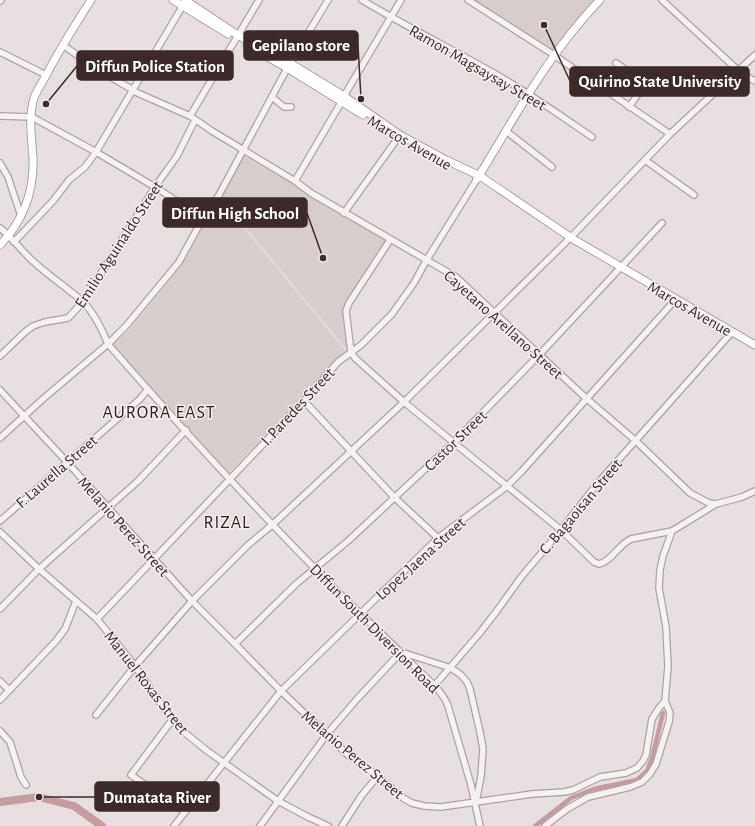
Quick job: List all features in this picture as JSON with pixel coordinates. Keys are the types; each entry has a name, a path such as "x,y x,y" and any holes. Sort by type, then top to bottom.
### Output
{"main road":[{"path":"0,245 9,235 21,216 28,202 32,185 32,117 34,98 63,45 91,0"},
{"name":"Marcos Avenue","path":"173,0 185,2 237,37 289,65 343,98 399,136 480,178 622,268 755,345"},
{"path":"480,178 528,93 554,55 600,0"}],"street":[{"name":"Emilio Aguinaldo Street","path":"0,356 33,326 44,322 68,318 83,302 155,187 177,156 202,95 259,0"},
{"path":"0,438 44,398 108,344 126,326 179,262 203,218 219,195 289,65 328,0"},
{"name":"Ramon Magsaysay Street","path":"362,0 528,93 592,137"},
{"path":"295,181 401,0"},
{"path":"468,0 554,55 628,107 670,134"},
{"path":"662,0 742,74 755,81"},
{"path":"14,242 53,201 69,180 85,166 96,152 185,2"},
{"name":"Cayetano Arellano Street","path":"63,45 95,68 133,91 193,118 295,181 311,194 456,277 587,399 636,441 690,493 709,503 716,504"},
{"path":"0,52 46,75"},
{"path":"96,715 135,666 192,601 248,545 272,525 404,402 571,237 670,134 755,55"},
{"path":"616,63 635,76 642,83 641,90 628,107"},
{"path":"194,94 202,95 203,86"},
{"path":"272,96 284,107 291,107"},
{"path":"0,116 32,117 96,152 203,218"},
{"path":"506,131 552,167"},
{"path":"344,213 399,136"},
{"path":"645,160 694,195"},
{"path":"0,163 8,177 21,216"},
{"name":"I. Paredes Street","path":"97,619 304,401 338,362 361,345 392,314 414,283 426,261 480,178"},
{"name":"Castor Street","path":"235,644 296,584 348,541 454,442 622,268 662,223"},
{"name":"Diffun South Diversion Road","path":"0,228 9,235 38,266 83,302 102,329 108,344 229,479 272,525 443,695 448,706 471,785 480,826"},
{"path":"390,240 349,303 346,311 351,352 355,358 404,402 454,442 506,487 561,530 594,562 599,564 604,563 625,542 672,531 716,504 742,497 755,491"},
{"name":"Lopez Jaena Street","path":"174,826 281,691 438,538 506,487 676,299"},
{"name":"C. Bagaoisan Street","path":"434,686 496,612 522,576 598,484 732,332"},
{"name":"Melanio Perez Street","path":"0,390 192,601 281,691 348,755 378,776 403,798 412,803 424,806 442,807 532,794 568,791 600,777 626,773 637,768 643,761 646,755 652,719 665,701"},
{"name":"F. Laurella Street","path":"0,521 140,399 148,390"},
{"path":"304,401 352,450 394,497 438,538"},
{"path":"0,609 39,569 138,481 186,430"},
{"path":"545,826 567,809 588,797 630,787 642,782 650,774 656,764 669,722 670,713 665,701 668,666 666,627 659,588 660,570 663,556 672,531"},
{"name":"Manuel Roxas Street","path":"0,532 39,569 97,619 135,666 172,720 184,732 206,750 278,801 328,826"},
{"path":"0,700 56,641 65,629 76,601"},
{"path":"260,826 327,734 401,652 450,668 461,675 467,682 480,732 482,749 482,765 475,803"},
{"path":"0,681 9,690"},
{"path":"172,720 131,775 185,812"},
{"path":"0,731 10,742 20,777 26,784"},
{"path":"342,826 362,795 378,776"}],"shaded area":[{"path":"474,0 595,0 553,51"},
{"path":"242,155 386,241 366,275 345,305 344,322 347,350 220,197"},
{"path":"219,198 346,351 228,474 111,346 129,330 182,265"}],"waterway":[{"path":"535,826 571,798 594,789 637,780 647,771 652,758 663,713"},
{"path":"0,802 39,797 74,806 102,826"}],"place":[{"name":"Quirino State University","path":"544,25"},
{"name":"Gepilano store","path":"361,99"},
{"name":"Diffun Police Station","path":"46,104"},
{"name":"Diffun High School","path":"323,258"},
{"name":"Dumatata River","path":"39,797"}],"district":[{"name":"AURORA EAST","path":"159,412"},
{"name":"RIZAL","path":"227,522"}]}
